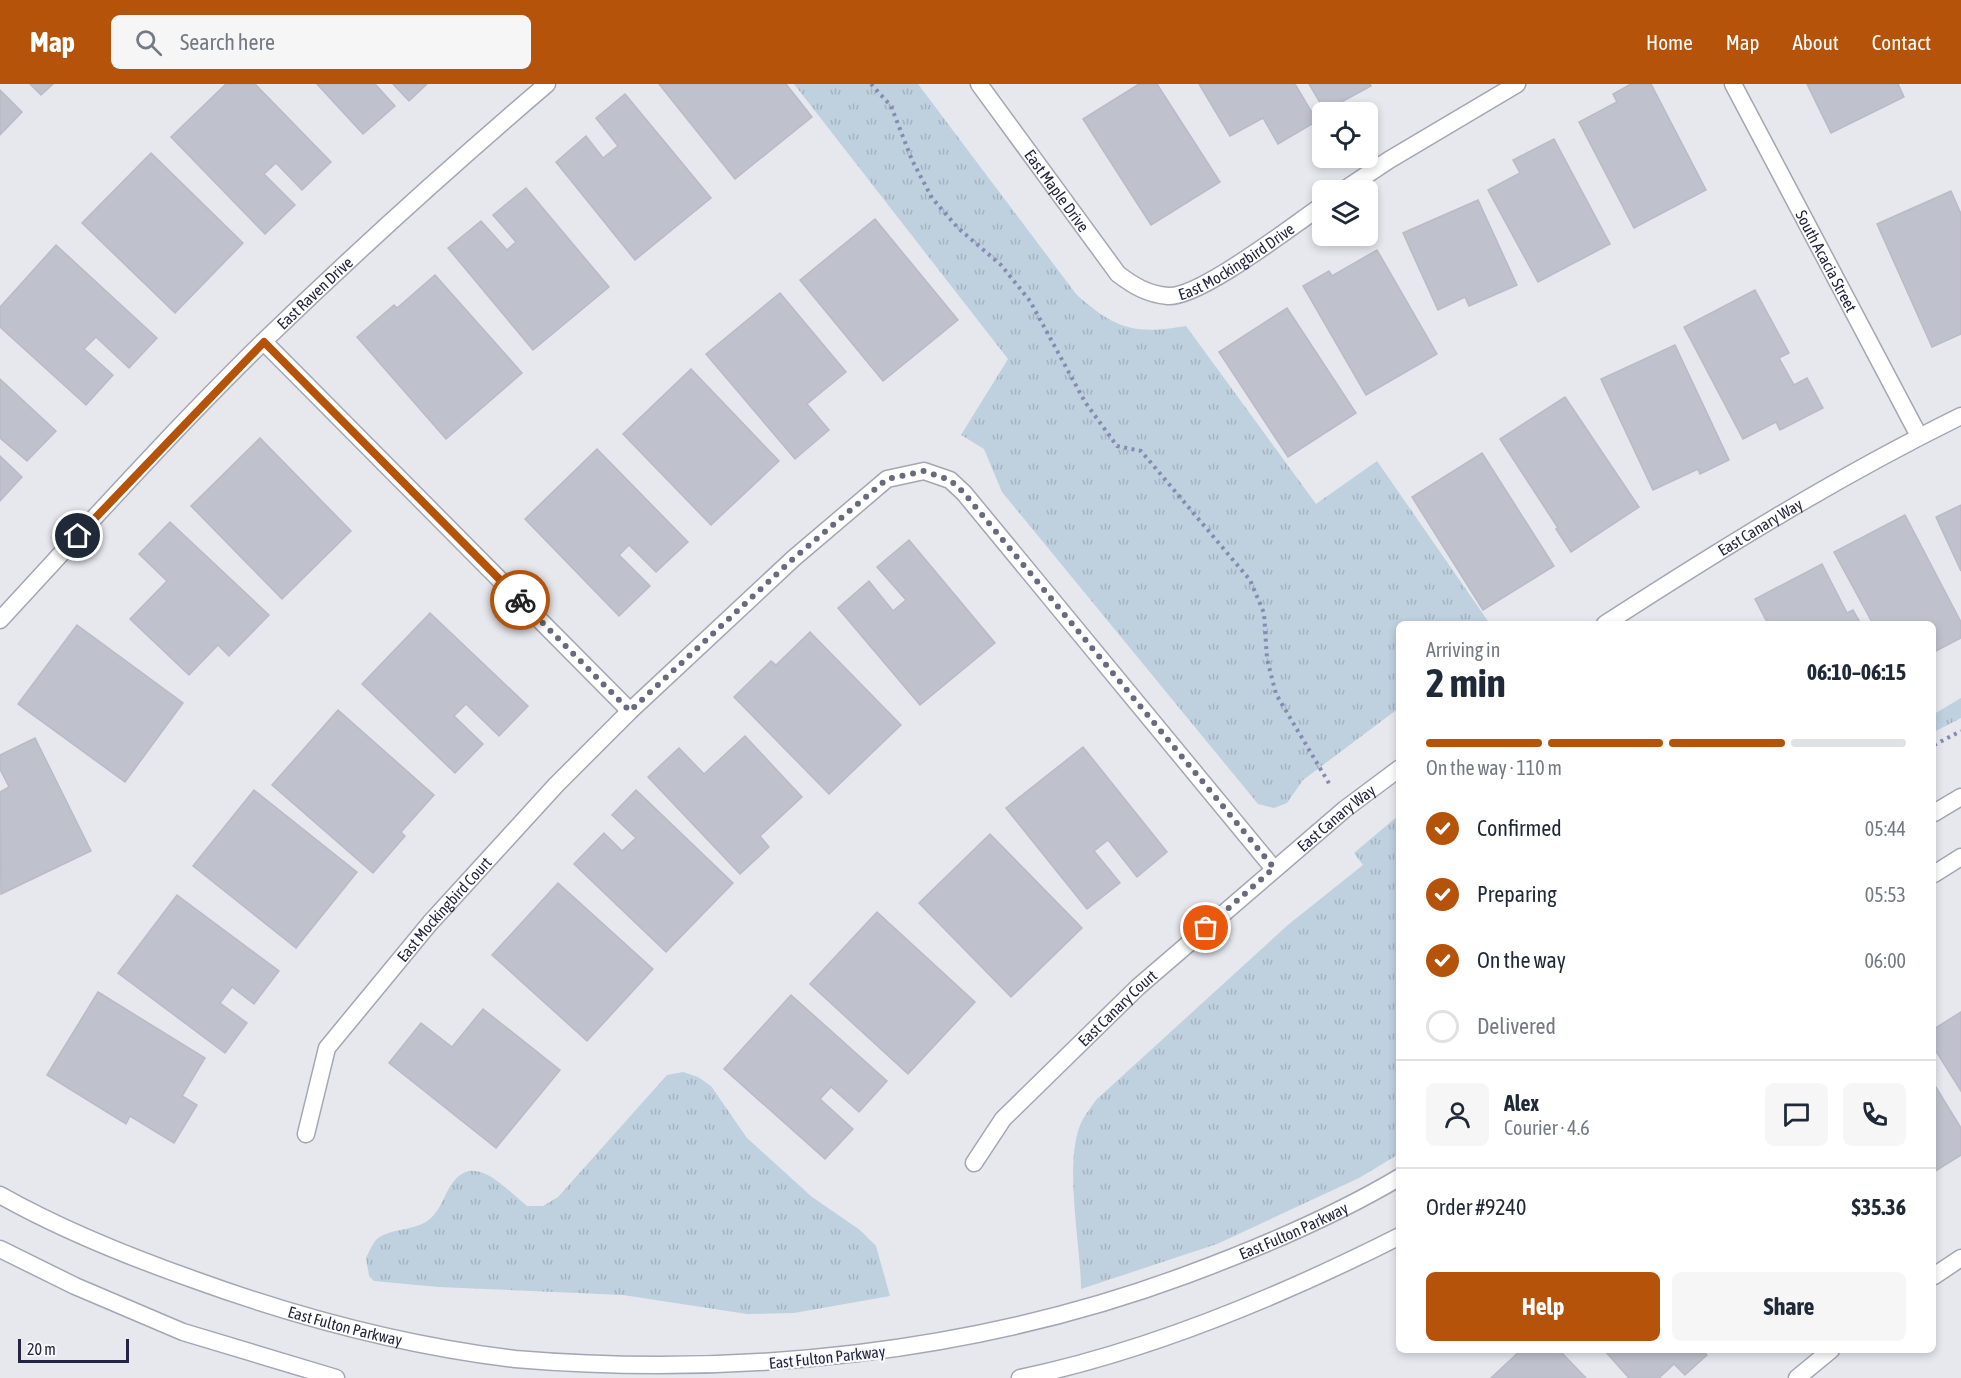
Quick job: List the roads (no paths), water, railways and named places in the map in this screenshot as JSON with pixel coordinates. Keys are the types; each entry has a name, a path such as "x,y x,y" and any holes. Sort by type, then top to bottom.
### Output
{"street":[{"name":"East Raven Drive","path":"0,620 178,429 264,342 426,188 547,84"},
{"name":"East Maple Drive","path":"979,84 1118,274 1141,291"},
{"path":"1359,180 1517,84"},
{"name":"South Acacia Street","path":"1733,84 1919,436"},
{"name":"East Mockingbird Drive","path":"1141,291 1170,296 1201,287 1312,212"},
{"path":"264,342 630,711 794,558 887,479 924,471 950,480 964,493 1274,868"},
{"path":"1919,436 1961,416"},
{"name":"East Canary Way","path":"1610,621 1727,545 1919,436"},
{"name":"East Mockingbird Court","path":"306,1134 327,1048 429,923 556,785 630,711"},
{"name":"East Canary Way","path":"1274,868 1345,809 1396,771"},
{"path":"1936,812 1961,797"},
{"path":"1936,873 1961,857"},
{"name":"East Canary Court","path":"974,1163 1003,1119 1138,987 1274,868"},
{"name":"East Fulton Parkway","path":"0,1195 55,1226 263,1304 393,1337 514,1359 626,1367 733,1365 849,1358 1040,1322 1128,1296 1220,1263 1317,1221 1396,1179"},
{"path":"1020,1378 1047,1372 1194,1327 1308,1282 1396,1238"},
{"path":"0,1249 75,1286 183,1332 336,1378"},
{"path":"1936,1275 1961,1258"},
{"path":"1797,1378 1827,1353"}]}
